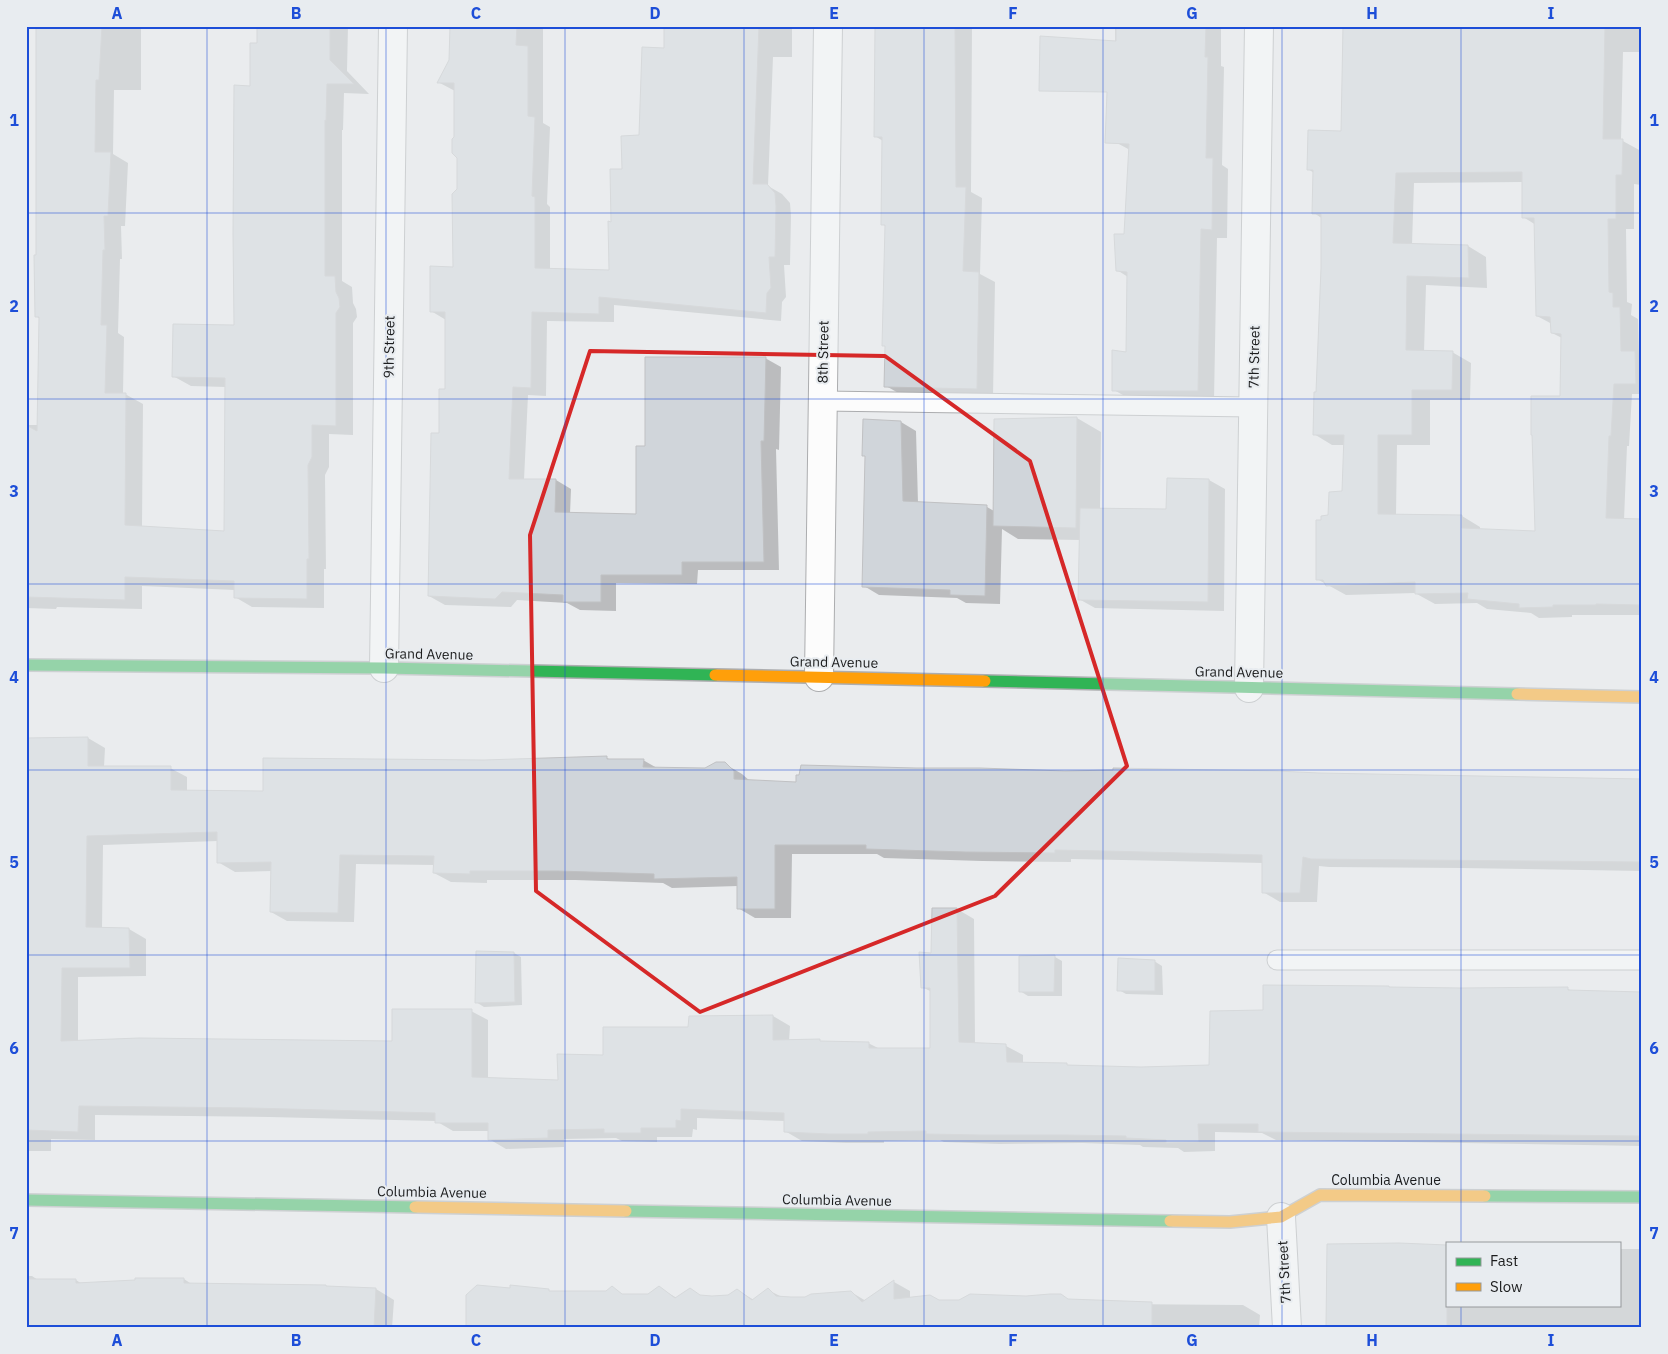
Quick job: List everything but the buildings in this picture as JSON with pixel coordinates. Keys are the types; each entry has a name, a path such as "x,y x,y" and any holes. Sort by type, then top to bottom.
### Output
{"street":[{"name":"9th Street","path":"384,668 392,26"},
{"name":"8th Street","path":"819,677 828,26"},
{"name":"7th Street","path":"1249,688 1259,26"},
{"name":"Grand Avenue","path":"26,665 384,668 1642,697"},
{"name":"Columbia Avenue","path":"26,1200 1230,1222 1281,1217 1320,1195 1642,1197"},
{"name":"7th Street","path":"1281,1217 1287,1327"}],"lane":[{"path":"823,401 1253,407"},
{"path":"1277,960 1642,960"}],"highlighted area":[{"path":"590,351 885,356 1030,461 1127,766 995,896 700,1012 536,891 530,535"}],"traffic: fast":[{"path":"26,665 384,668 715,675"},
{"path":"985,681 1517,694"},
{"path":"1485,1196 1642,1197"},
{"path":"26,1200 415,1207"},
{"path":"626,1211 1170,1221"}],"traffic: slow":[{"path":"715,675 985,681"},
{"path":"1517,694 1642,697"},
{"path":"1170,1221 1230,1222 1281,1217 1320,1195 1485,1196"},
{"path":"415,1207 626,1211"}]}
